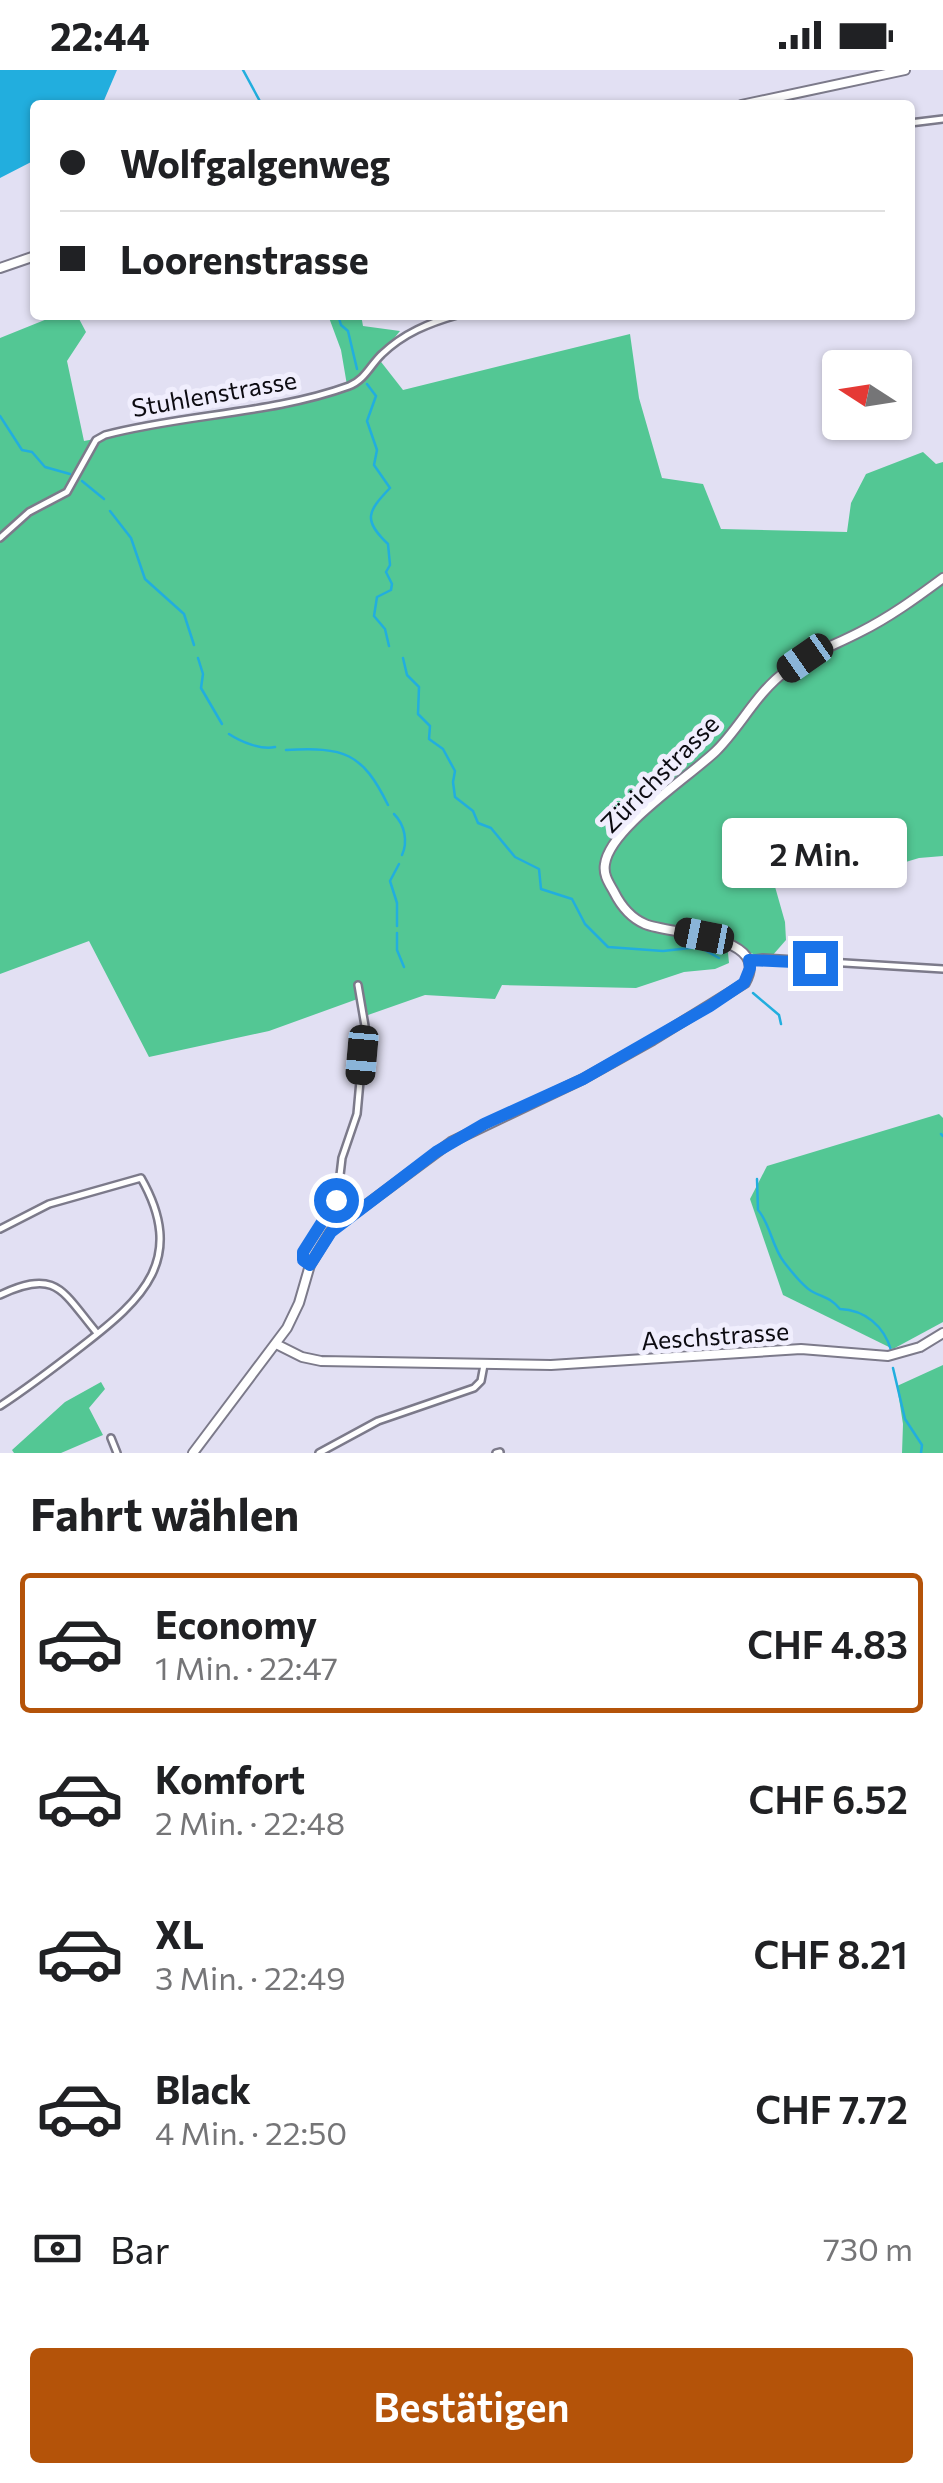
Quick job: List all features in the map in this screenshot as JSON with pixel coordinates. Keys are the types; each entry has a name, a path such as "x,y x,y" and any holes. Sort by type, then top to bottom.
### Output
{"street":[{"path":"765,100 906,70"},
{"path":"915,122 943,118"},
{"path":"0,268 30,258"},
{"name":"Stuhlenstrasse","path":"0,538 30,512 67,492 96,440 105,434 347,386 364,376 397,341 417,328 442,320"},
{"name":"Zürichstrasse","path":"749,960 740,949 704,936 646,925 632,916 607,880 606,858 613,845 648,808 718,749 781,674 904,607 943,578"},
{"path":"193,1453 276,1344 300,1303 310,1265 331,1232 436,1152 484,1124 583,1079 670,1030 744,983 749,960 943,969"},
{"path":"310,1265 303,1260 303,1252 336,1200 342,1158 356,1114 365,1026 358,985"},
{"path":"0,1229 49,1204 140,1178 158,1229 155,1265 138,1300 0,1406"},
{"path":"0,1295 26,1283 50,1284 64,1292 98,1334"},
{"name":"Aeschstrasse","path":"276,1344 321,1361 584,1364 784,1349 888,1356 920,1347 943,1333"},
{"path":"319,1453 378,1421 474,1388 481,1382 484,1365"},
{"path":"111,1438 117,1453"}],"green space":[{"path":"45,320 80,320 86,332 67,361 84,441 348,391 341,350 330,320 362,320 363,326 400,331 378,358 403,390 630,334 639,398 662,478 703,484 721,529 847,532 851,503 866,474 923,452 936,464 943,462 943,856 919,858 876,871 770,869 786,940 772,956 758,956 727,943 729,963 636,988 502,985 495,999 425,995 368,1015 363,997 269,1031 149,1057 89,941 0,974 0,338"},
{"path":"939,1114 943,1118 943,1322 893,1349 783,1295 750,1199 767,1166"},
{"path":"943,1365 943,1453 902,1453 903,1424 897,1386"},
{"path":"101,1382 105,1389 89,1408 103,1435 61,1453 14,1453 12,1450 65,1402"}],"water":[{"path":"0,70 117,70 104,100 30,100 30,163 0,178"}],"waterway":[{"path":"243,70 259,100"},
{"path":"340,320 348,331 357,369"},
{"path":"367,384 376,396 367,421 377,450 374,465 390,488 371,516 388,544 390,565 386,572 391,590 377,597 374,616 385,629 389,646"},
{"path":"0,416 22,450 32,452 45,467 70,474"},
{"path":"82,481 104,499"},
{"path":"110,511 131,538 145,579 184,614 194,645"},
{"path":"198,658 203,674 201,688 222,724"},
{"path":"403,658 407,675 419,687 418,714 430,726 429,739 443,749 455,771 455,797 473,811 478,823 491,828 515,857 539,869 541,889 572,899 585,924 608,947 663,951 699,947 719,958"},
{"path":"229,734 251,745 275,747"},
{"path":"286,750 323,750 349,756 369,774 388,805"},
{"path":"394,814 404,834 402,855"},
{"path":"397,926 397,903 390,881 399,864"},
{"path":"397,933 397,950 404,967"},
{"path":"753,993 779,1015 781,1024"},
{"path":"757,1179 758,1210 787,1266 809,1290 840,1309 858,1312 872,1321 891,1350"},
{"path":"893,1368 905,1419 922,1445 921,1453"}],"route":[{"path":"336,1200 303,1252 303,1260 310,1265 331,1232 436,1152 484,1124 583,1079 710,1006 744,983 749,960 815,963"}]}
